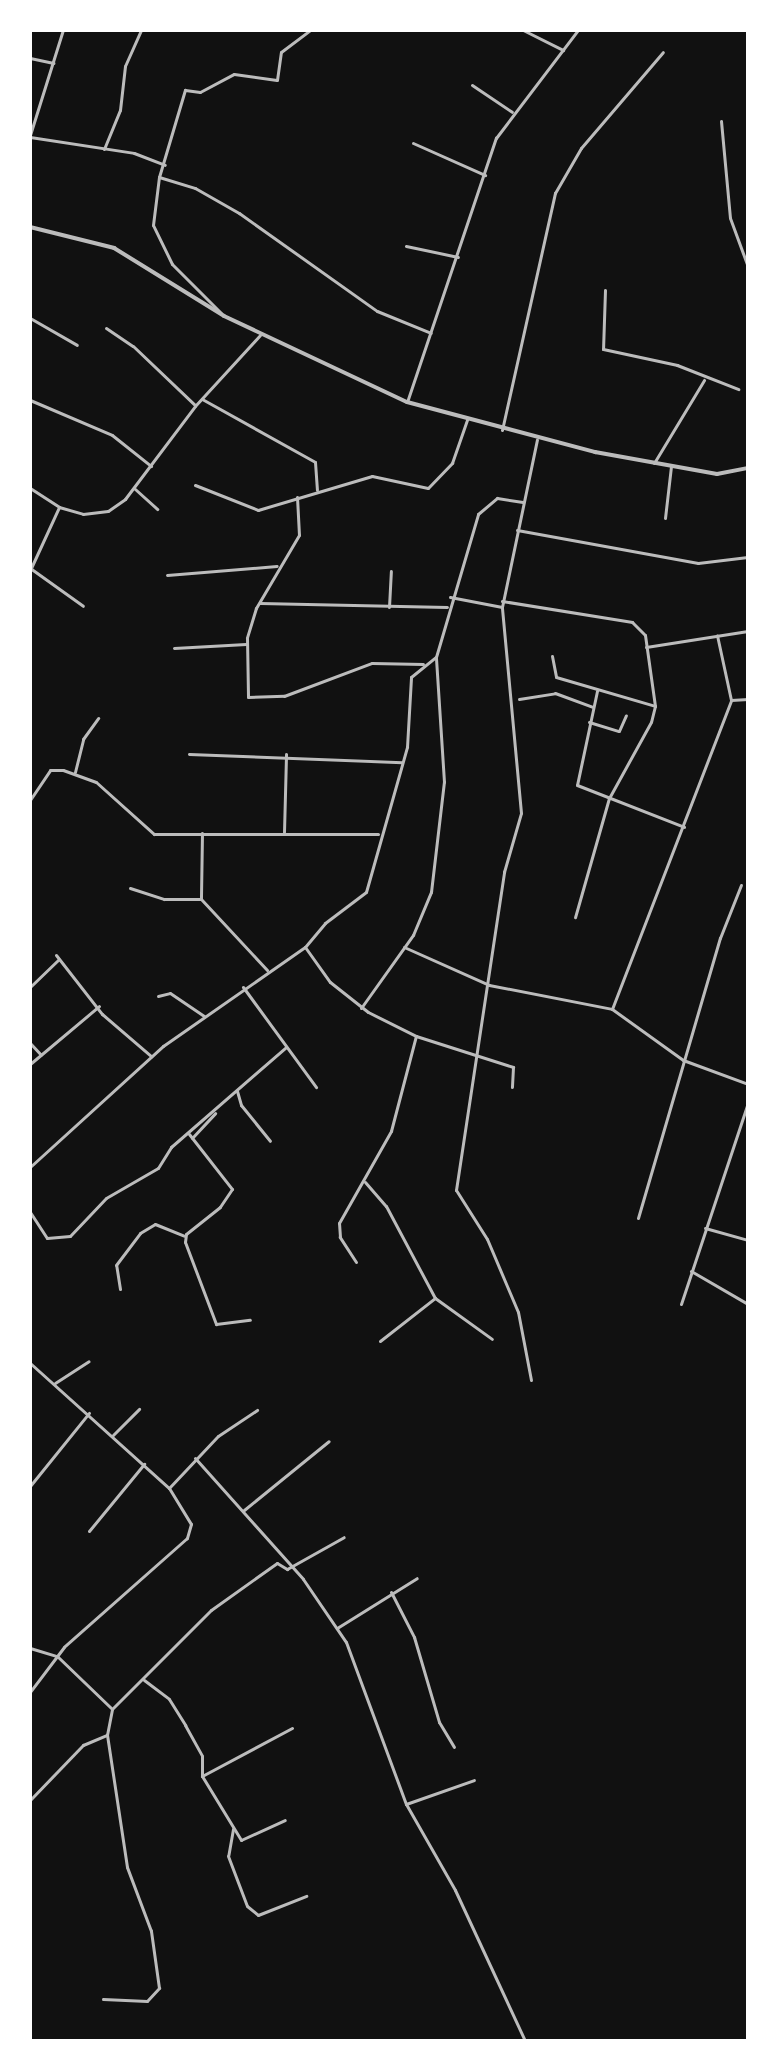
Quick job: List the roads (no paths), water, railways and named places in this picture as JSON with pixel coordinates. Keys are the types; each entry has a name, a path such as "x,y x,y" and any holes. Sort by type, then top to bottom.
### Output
{"street":[{"path":"63,30 30,136 104,149 165,165"},
{"path":"104,149 120,110 125,66 141,30"},
{"path":"224,316 172,264 153,225 159,177 165,165 185,90 200,92 234,74 277,80 281,52 310,30"},
{"path":"523,30 563,50"},
{"path":"407,402 486,175 496,138 512,112 578,30"},
{"path":"502,430 555,193 581,148 663,52"},
{"path":"30,58 53,63"},
{"path":"472,85 512,112"},
{"path":"721,121 730,218 748,267"},
{"path":"413,143 486,175"},
{"path":"159,177 195,188 239,213 377,310 431,333"},
{"path":"30,227 114,248 224,316 260,335 407,402 537,440 654,463 717,474 748,468"},
{"path":"406,246 458,257"},
{"path":"606,290 603,349 677,365 704,380 738,389"},
{"path":"30,318 77,345"},
{"path":"106,328 195,406"},
{"path":"30,488 59,507 97,514 135,489 195,406 260,335"},
{"path":"654,463 704,380"},
{"path":"202,399 315,462 317,490"},
{"path":"30,400 112,435 151,466"},
{"path":"195,485 258,510 317,490 380,475 428,488 452,463 467,420"},
{"path":"531,1380 518,1312 487,1239 456,1191 476,1052 489,985 504,873 522,804 502,602 537,440"},
{"path":"665,518 671,466"},
{"path":"135,489 157,509"},
{"path":"297,497 299,535 277,566 260,603 246,644 248,697 284,696 372,663 425,664"},
{"path":"362,1008 419,926 431,892 443,791 436,657 450,597 477,514 497,498 523,502"},
{"path":"59,507 30,568 82,606"},
{"path":"517,530 698,563 748,557"},
{"path":"166,575 277,566"},
{"path":"388,607 391,571"},
{"path":"450,597 502,608"},
{"path":"502,602 632,622 645,635 654,706 637,754 609,798 576,917"},
{"path":"260,603 447,607"},
{"path":"646,647 748,631"},
{"path":"612,1009 684,828 731,700 717,635"},
{"path":"174,648 246,644"},
{"path":"552,656 552,674 597,691 654,706"},
{"path":"30,1167 151,1056 267,970 305,947 325,923 366,892 378,834 402,762 411,677 436,657"},
{"path":"597,691 576,782 684,828"},
{"path":"519,699 555,693 593,707"},
{"path":"731,700 748,699"},
{"path":"589,722 619,731 626,715"},
{"path":"75,772 83,739 98,718"},
{"path":"189,754 286,754 402,762"},
{"path":"284,832 286,754"},
{"path":"30,800 50,770 75,772 96,782 154,834 284,832 378,834"},
{"path":"202,833 201,899 267,970"},
{"path":"638,1218 683,1060 741,885"},
{"path":"130,888 164,899 201,899"},
{"path":"305,947 330,982 362,1008 416,1036 476,1052 513,1067 512,1087"},
{"path":"404,947 489,985 612,1009 683,1060 748,1084"},
{"path":"56,955 99,1006 151,1056"},
{"path":"30,987 59,959"},
{"path":"243,987 316,1087"},
{"path":"158,996 170,993 204,1016"},
{"path":"30,1064 99,1006"},
{"path":"356,1262 338,1227 365,1182 391,1131 416,1036"},
{"path":"30,1043 41,1055"},
{"path":"30,1212 46,1238 70,1236 106,1198 158,1168 286,1047"},
{"path":"237,1091 241,1105 270,1141"},
{"path":"681,1304 748,1103"},
{"path":"184,1236 232,1189 190,1136"},
{"path":"365,1182 386,1206 435,1298 492,1339"},
{"path":"120,1289 116,1265 140,1233 155,1224 184,1236 216,1324 226,1327 249,1320"},
{"path":"705,1228 748,1240"},
{"path":"691,1271 748,1304"},
{"path":"380,1341 435,1298"},
{"path":"55,1383 89,1361"},
{"path":"30,1364 90,1413 144,1464 169,1488 189,1516 187,1538 57,1656 30,1692"},
{"path":"113,1435 139,1409"},
{"path":"169,1488 195,1458 257,1410"},
{"path":"30,1486 90,1413"},
{"path":"244,1510 329,1441"},
{"path":"195,1458 244,1510 292,1567 337,1628 353,1657 406,1804 455,1890 525,2041"},
{"path":"89,1530 144,1464"},
{"path":"103,1999 147,2001 159,1988 151,1931 127,1867 107,1735 112,1709 144,1680 211,1610 277,1563 292,1567 344,1538"},
{"path":"337,1628 391,1592 417,1578"},
{"path":"391,1592 414,1637 439,1722 454,1747"},
{"path":"30,1648 57,1656 112,1709"},
{"path":"144,1680 146,1685"},
{"path":"139,1684 146,1685 174,1707 202,1756 202,1776 233,1828 247,1840 285,1820"},
{"path":"202,1776 292,1728"},
{"path":"31,1799 83,1745 107,1735"},
{"path":"406,1804 474,1780"},
{"path":"233,1828 228,1856 247,1906 258,1915 306,1896"}]}
